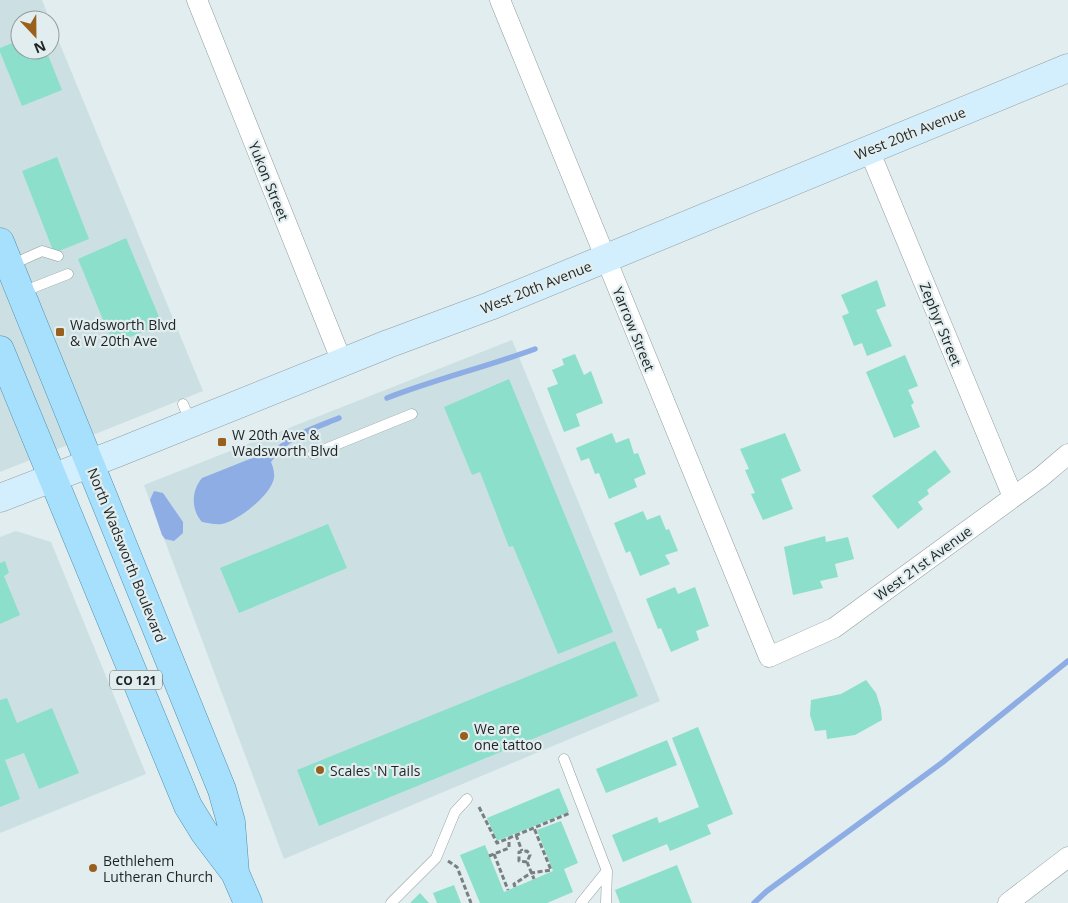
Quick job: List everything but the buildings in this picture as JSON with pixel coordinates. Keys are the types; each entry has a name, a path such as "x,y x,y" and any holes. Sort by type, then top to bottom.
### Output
{"main road":[{"name":"North Wadsworth Boulevard","path":"5,254 222,790 231,822 235,873"},
{"name":"North Wadsworth Boulevard","path":"0,350 11,389 52,478 188,806 204,832 235,873 248,903"}],"street":[{"name":"Yukon Street","path":"197,0 342,362"},
{"name":"Yarrow Street","path":"500,0 770,657"},
{"name":"West 20th Avenue","path":"0,498 90,463 187,413 342,362 606,259 1068,68"},
{"name":"Zephyr Street","path":"869,150 1013,497"},
{"name":"West 21st Avenue","path":"770,657 834,628 1013,497 1068,454"},
{"path":"1008,903 1068,857"}],"lane":[{"path":"5,254 42,251 58,256"},
{"path":"21,293 68,274"},
{"path":"313,454 412,414"},
{"path":"564,759 607,871 606,903"},
{"path":"391,903 436,858 455,812 467,799"},
{"path":"581,903 598,885 607,871"}],"path":[{"path":"474,811 481,806 497,843 570,813"},
{"path":"515,887 514,884 531,873 552,871 534,828"},
{"path":"516,835 522,851"},
{"path":"489,856 509,848 509,838"},
{"path":"522,851 518,856 519,861 527,862"},
{"path":"522,851 527,851 530,855 527,862 534,880"},
{"path":"450,853 446,859 457,867 472,903"},
{"path":"494,854 508,890"}],"shaded area":[{"path":"0,0 42,0 46,10 10,10 10,60 60,60 60,44 203,391 0,472"},
{"path":"512,340 660,701 284,859 144,485"},
{"path":"16,531 51,542 146,774 0,833 0,537"}],"water":[{"path":"260,455 270,459 274,470 272,485 267,492 245,513 229,522 214,524 202,522 194,506 194,494 202,478"},
{"path":"154,491 163,493 183,522 183,533 174,541 165,539 162,535 150,500"}],"waterway":[{"path":"387,398 535,349"},
{"path":"270,459 284,444 311,429 339,418"},
{"path":"754,903 767,891 943,762 1068,661"}],"place":[{"name":"Wadsworth Blvd & W 20th Ave","path":"60,332"},
{"name":"W 20th Ave & Wadsworth Blvd","path":"222,442"},
{"name":"We are one tattoo","path":"464,736"},
{"name":"Scales 'N Tails","path":"320,770"},
{"name":"Bethlehem Lutheran Church","path":"93,868"}]}
